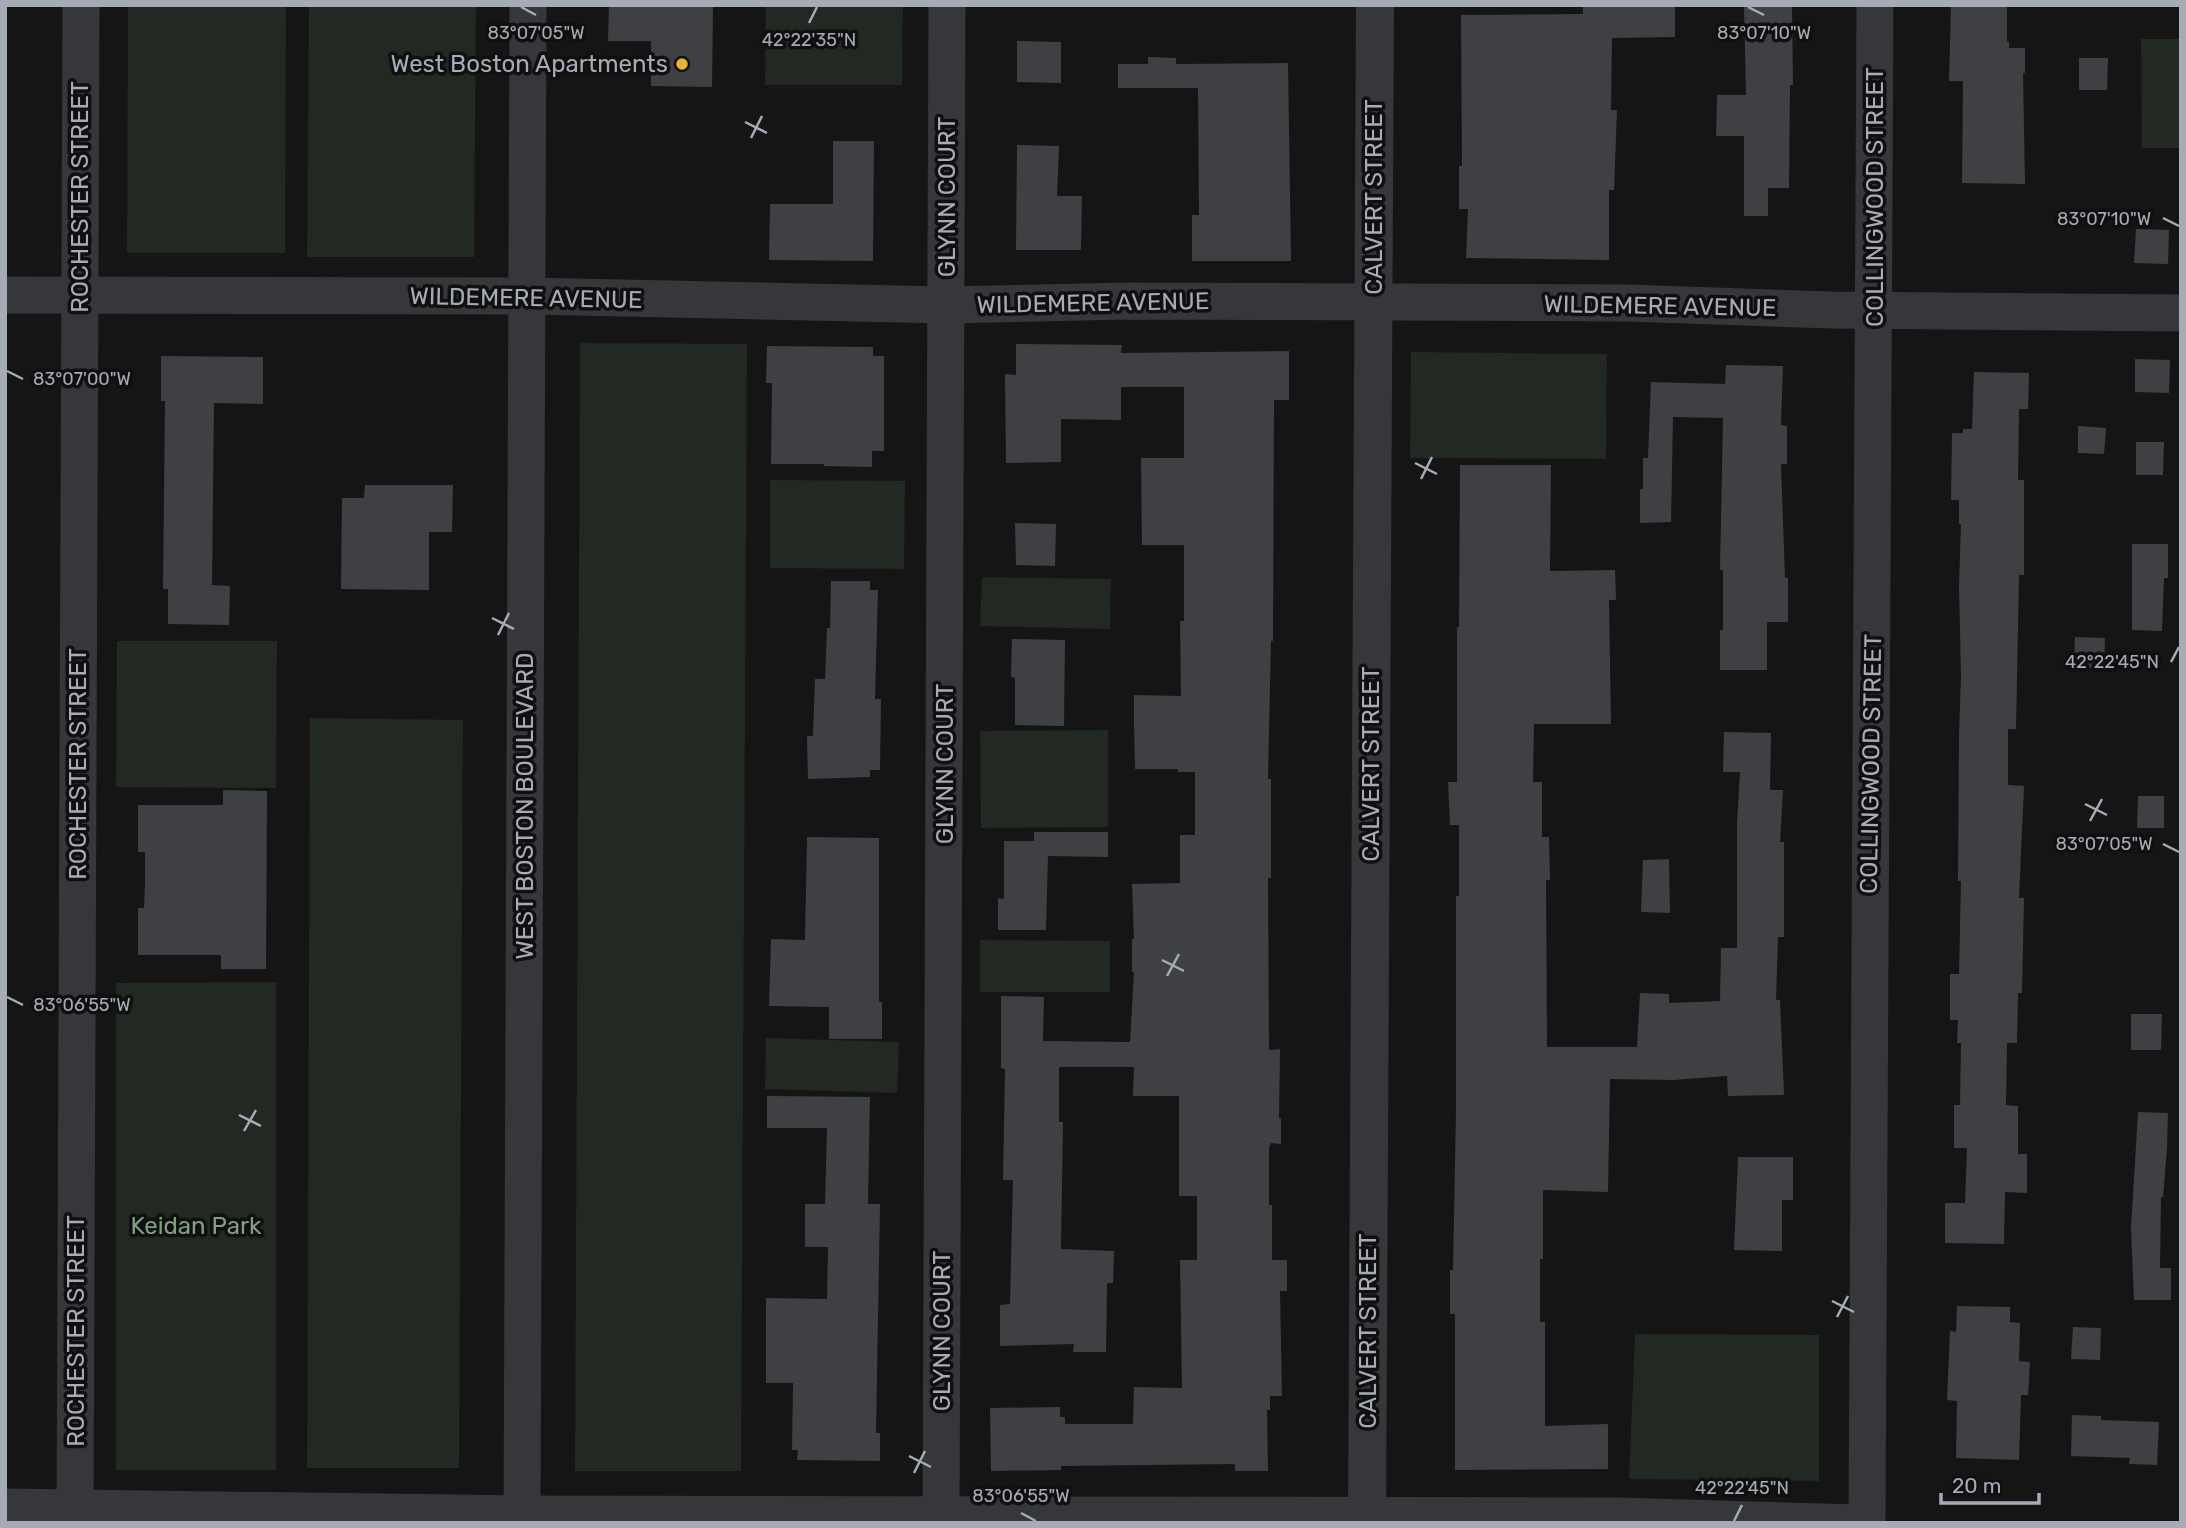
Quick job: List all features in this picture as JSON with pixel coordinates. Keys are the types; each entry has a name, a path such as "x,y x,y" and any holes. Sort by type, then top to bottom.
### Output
{"street":[{"name":"ROCHESTER STREET","path":"75,1515 81,5"},
{"name":"WEST BOSTON BOULEVARD","path":"522,1518 528,5"},
{"name":"GLYNN COURT","path":"940,1519 947,5"},
{"name":"CALVERT STREET","path":"1367,1519 1375,5"},
{"name":"COLLINGWOOD STREET","path":"1867,1523 1875,5"},
{"name":"WILDEMERE AVENUE","path":"5,295 527,296 946,305 1127,301 1628,303 1832,310 2181,313"},
{"path":"5,1507 75,1515 940,1519 1618,1516 1857,1523"}],"green space":[{"path":"128,5 286,5 285,253 127,253"},
{"path":"309,5 476,5 474,257 307,257"},
{"path":"766,5 903,5 902,85 765,85"},
{"path":"2141,39 2181,39 2181,148 2142,148"},
{"path":"580,343 747,344 741,1471 575,1471"},
{"path":"1411,352 1607,354 1606,459 1410,458"},
{"path":"770,480 905,481 904,569 770,568"},
{"path":"982,577 1111,579 1110,629 980,626"},
{"path":"117,641 277,641 276,788 116,787"},
{"path":"310,718 463,720 459,1468 307,1468"},
{"path":"1108,730 1108,827 981,828 980,731"},
{"path":"980,940 1110,941 1110,992 980,992"},
{"name":"Keidan Park","path":"276,982 276,1470 116,1470 116,983"},
{"path":"766,1038 899,1042 897,1093 765,1089"},
{"path":"1635,1334 1819,1335 1819,1481 1629,1479"}],"building":[{"name":"West Boston Apartments","path":"609,5 713,5 712,87 651,86 651,41 608,41"},
{"path":"1583,5 1675,5 1675,37 1612,38 1611,110 1617,110 1614,190 1609,190 1609,260 1466,258 1468,209 1459,209 1459,166 1462,166 1461,15 1583,14"},
{"path":"1744,5 1792,5 1793,85 1790,85 1789,188 1768,188 1768,216 1744,216 1744,136 1716,136 1717,95 1746,95"},
{"path":"1951,5 2007,5 2009,48 2025,48 2025,184 1962,183 1963,81 1949,81"},
{"path":"1017,41 1061,42 1061,83 1017,82"},
{"path":"1148,57 1176,58 1176,64 1288,63 1291,261 1192,261 1192,215 1199,215 1198,88 1118,88 1118,64 1148,64"},
{"path":"2079,58 2108,58 2107,90 2079,90"},
{"path":"833,141 874,141 873,261 769,260 770,204 833,204"},
{"path":"1017,145 1059,146 1057,196 1082,196 1081,250 1016,250"},
{"path":"2136,229 2169,230 2168,264 2134,263"},
{"path":"1016,344 1122,345 1121,353 1289,351 1289,400 1274,400 1273,641 1268,779 1271,779 1271,878 1268,878 1269,1050 1280,1049 1281,1118 1281,1144 1271,1143 1269,1148 1269,1205 1272,1205 1272,1260 1287,1260 1287,1291 1280,1291 1282,1396 1270,1396 1270,1410 1267,1410 1268,1471 1235,1471 1235,1464 1061,1466 1061,1470 991,1471 990,1408 1060,1407 1060,1417 1065,1417 1065,1424 1133,1424 1134,1387 1182,1388 1180,1260 1197,1260 1197,1196 1179,1196 1179,1096 1133,1096 1134,1067 1059,1067 1059,1122 1063,1122 1061,1249 1114,1251 1113,1283 1107,1283 1106,1352 1073,1352 1074,1344 1000,1346 1000,1305 1010,1304 1013,1180 1003,1180 1005,1069 1001,1068 1001,996 1044,997 1043,1041 1130,1042 1134,972 1132,884 1180,883 1180,835 1195,835 1195,772 1178,772 1178,769 1135,769 1134,695 1181,696 1180,621 1184,621 1184,545 1142,545 1141,458 1184,458 1184,387 1121,387 1121,420 1061,419 1061,462 1006,463 1005,374 1016,375"},
{"path":"767,346 873,347 873,356 884,356 884,451 872,451 872,467 771,464 772,383 766,383"},
{"path":"161,356 263,357 263,404 214,403 212,585 230,586 229,625 168,624 168,589 163,589 165,401 161,401"},
{"path":"2135,359 2170,360 2169,393 2135,392"},
{"path":"1726,365 1783,366 1781,425 1787,426 1787,464 1781,464 1788,622 1767,622 1767,670 1720,670 1720,630 1723,630 1723,570 1720,570 1723,418 1673,417 1671,522 1640,523 1643,458 1648,458 1651,382 1725,384"},
{"path":"1974,372 2029,373 2028,409 2019,409 2018,480 2024,480 2024,575 2019,575 2016,729 2008,729 2008,785 2024,786 2019,898 2024,898 2022,993 2018,993 2017,1043 2007,1043 2006,1105 2018,1106 2018,1154 2027,1154 2027,1193 2005,1192 2004,1244 1945,1243 1945,1203 1965,1203 1967,1148 1954,1148 1954,1105 1960,1105 1961,1043 1957,1043 1958,1020 1950,1020 1950,974 1959,974 1961,881 1958,881 1961,524 1959,500 1951,500 1952,433 1963,433 1963,429 1972,429"},
{"path":"2078,426 2106,428 2104,454 2078,453"},
{"path":"2136,442 2164,442 2163,475 2136,475"},
{"path":"1460,465 1551,465 1550,571 1615,570 1616,600 1609,600 1611,724 1534,724 1533,782 1542,782 1542,837 1549,837 1550,880 1546,880 1547,1047 1637,1047 1640,993 1669,994 1669,1003 1720,1001 1721,948 1737,948 1737,823 1740,772 1723,772 1724,732 1771,733 1770,790 1783,790 1780,842 1784,842 1784,937 1778,937 1776,1000 1780,1000 1784,1095 1728,1096 1727,1076 1674,1080 1610,1079 1608,1192 1543,1190 1540,1322 1545,1322 1545,1426 1608,1424 1608,1469 1455,1470 1455,1314 1450,1314 1450,1270 1453,1270 1459,825 1450,825 1448,782 1457,782"},
{"path":"365,485 453,485 452,532 429,532 429,590 341,589 342,498 364,498"},
{"path":"1015,523 1056,524 1055,566 1016,565"},
{"path":"2132,544 2168,544 2168,578 2164,578 2162,631 2132,630"},
{"path":"831,581 870,581 870,590 878,590 875,699 881,699 880,770 870,770 870,777 808,779 807,736 813,736 815,679 825,679"},
{"path":"2075,637 2105,638 2104,668 2074,668"},
{"path":"1012,639 1065,640 1064,726 1015,725 1015,678 1011,677"},
{"path":"223,790 267,791 266,969 221,969 221,955 138,955 138,908 144,908 145,852 138,852 138,805 223,805"},
{"path":"2138,796 2164,796 2164,828 2137,828"},
{"path":"1034,832 1108,832 1108,857 1048,856 1046,930 998,930 998,898 1004,899 1004,841 1034,841"},
{"path":"807,837 879,838 879,1002 882,1002 882,1039 829,1039 829,1007 769,1006 771,939 805,940"},
{"path":"1669,859 1670,913 1641,912 1643,860"},
{"path":"2131,1014 2162,1014 2161,1050 2131,1050"},
{"path":"767,1096 870,1097 868,1204 880,1204 876,1433 880,1433 880,1461 797,1460 798,1450 792,1450 793,1383 766,1383 766,1298 827,1299 828,1247 805,1247 805,1204 825,1204 827,1128 767,1128"},
{"path":"2138,1112 2168,1113 2161,1197 2160,1268 2171,1268 2171,1300 2134,1300 2131,1228"},
{"path":"1738,1157 1793,1157 1793,1200 1782,1200 1782,1251 1734,1250"},
{"path":"1957,1306 2010,1307 2010,1322 2020,1323 2019,1361 2030,1362 2028,1395 2021,1395 2019,1460 1956,1458 1957,1401 1947,1400 1950,1331 1956,1332"},
{"path":"2073,1327 2101,1328 2100,1360 2071,1359"},
{"path":"2072,1415 2101,1416 2101,1420 2159,1422 2157,1465 2129,1464 2130,1458 2071,1456"}],"place":[{"name":"West Boston Apartments","path":"682,64"}]}
